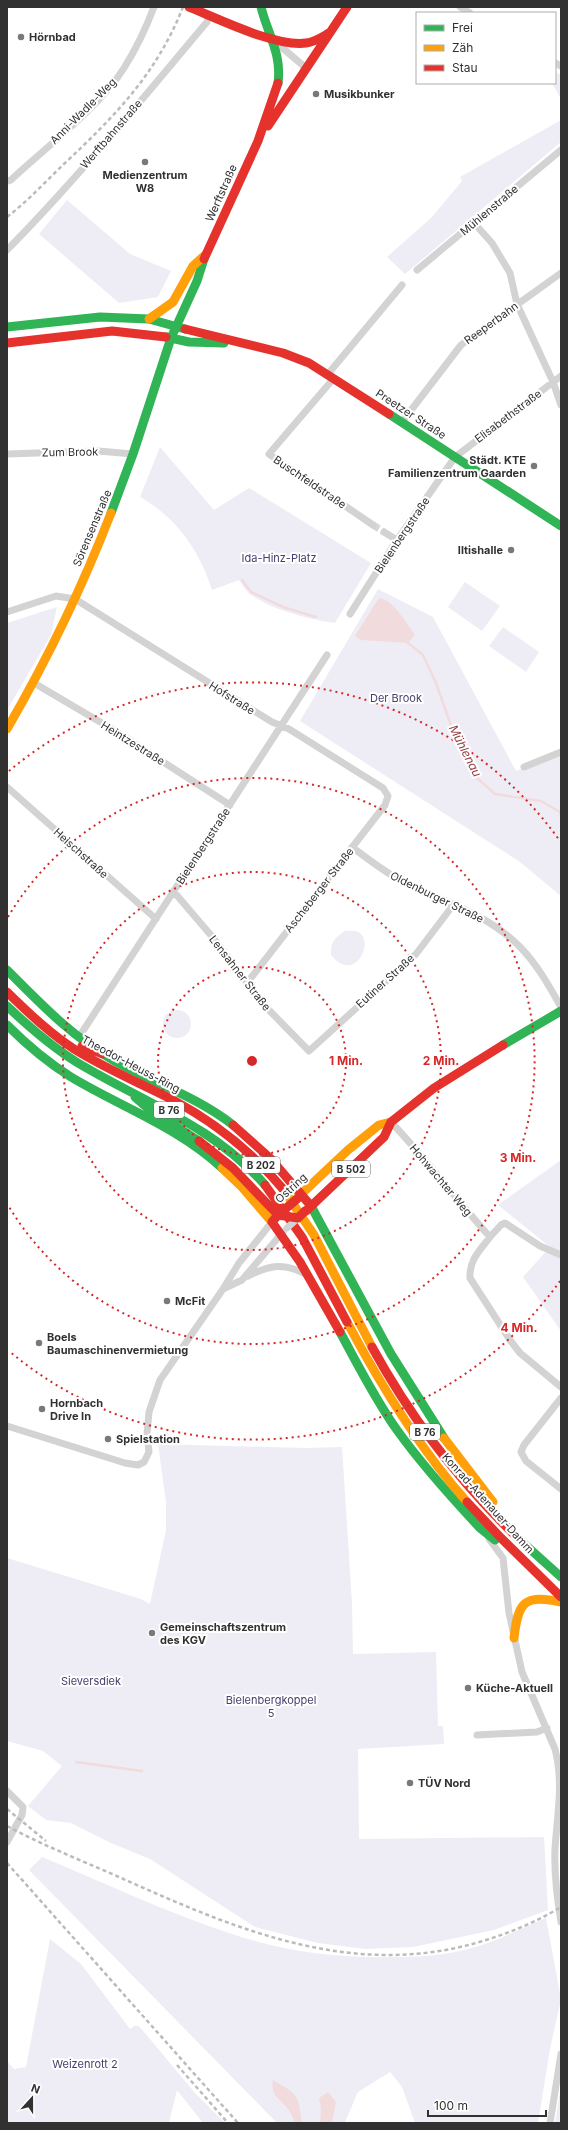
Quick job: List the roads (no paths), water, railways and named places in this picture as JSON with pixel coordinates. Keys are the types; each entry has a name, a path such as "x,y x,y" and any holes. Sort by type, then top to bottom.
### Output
{"main road":[{"path":"189,7 271,38 297,44 306,43 330,32"},
{"name":"Werftstraße","path":"173,325 197,281 205,255 258,141 278,85 280,69 278,55 261,7"},
{"name":"Werftstraße","path":"258,141 347,7"},
{"name":"Werftstraße","path":"149,319 168,307 193,266 205,255"},
{"name":"Werftstraße","path":"172,302 173,325"},
{"name":"Preetzer Straße","path":"7,327 100,317 149,319 238,343 283,353 309,363 331,376 561,526"},
{"name":"Sörensenstraße","path":"7,730 34,683 75,599 119,493 171,338 173,325"},
{"name":"Preetzer Straße","path":"7,343 112,332 149,334 189,342 238,343"},
{"path":"7,970 79,1037 103,1054"},
{"name":"Theodor-Heuss-Ring","path":"7,992 55,1035 96,1061 184,1106 212,1124 245,1150 268,1172 304,1218 331,1269"},
{"name":"Theodor-Heuss-Ring","path":"7,1006 63,1054 88,1069 128,1088 180,1116 208,1134 254,1172 282,1205 296,1226 321,1273"},
{"name":"Ostring","path":"272,1222 348,1150 379,1125 391,1122 455,1074 561,1011"},
{"path":"7,1025 35,1052 49,1062 82,1082 150,1118 206,1154 233,1168 269,1208 278,1215 305,1212"},
{"path":"55,1035 103,1054"},
{"name":"Theodor-Heuss-Ring","path":"103,1054 188,1096 214,1111 254,1142 299,1196"},
{"name":"B 76","path":"128,1088 137,1100 199,1141 233,1168"},
{"name":"Ostring","path":"305,1212 384,1137 391,1122"},
{"path":"206,1154 241,1186 272,1222 284,1231"},
{"name":"B 76","path":"299,1196 305,1212 325,1228 393,1357 432,1421 478,1485 504,1516 538,1549 553,1570"},
{"name":"Konrad-Adenauer-Damm","path":"284,1231 293,1250 310,1277 374,1393 404,1441 449,1496 480,1528"},
{"name":"Konrad-Adenauer-Damm","path":"331,1269 375,1352 421,1426 468,1487 561,1577"},
{"name":"Konrad-Adenauer-Damm","path":"321,1273 365,1355 412,1431 448,1479 523,1561 561,1597"},
{"name":"B 76","path":"480,1528 523,1561"},
{"path":"514,1638 518,1612 527,1602 546,1599 561,1602"}],"street":[{"name":"Anni-Wadle-Weg","path":"7,181 11,180 46,149 104,93 124,68 147,26 154,7"},
{"name":"Werftbahnstraße","path":"7,250 42,214 146,94 207,22 209,15"},
{"path":"271,38 306,68"},
{"name":"Mühlenstraße","path":"417,270 561,150"},
{"path":"474,223 492,243 510,273 517,304 553,382 561,404"},
{"name":"Reeperbahn","path":"402,422 461,345 561,273"},
{"path":"331,376 402,285"},
{"path":"100,317 112,332"},
{"name":"Buschfeldstraße","path":"331,376 269,454 373,525"},
{"name":"Elisabethstraße","path":"455,456 561,376"},
{"name":"Zum Brook","path":"7,454 98,451 133,454"},
{"name":"Bielenbergstraße","path":"350,614 397,540 455,456"},
{"path":"384,532 397,540"},
{"path":"7,612 56,596 75,599"},
{"name":"Hofstraße","path":"75,599 280,725 363,774 383,788 388,796"},
{"name":"Bielenbergstraße","path":"79,1037 174,892 280,725 327,655"},
{"name":"Heintzestraße","path":"34,683 112,729 230,805"},
{"path":"524,767 561,752"},
{"name":"Heischstraße","path":"7,787 156,919"},
{"name":"Ascheberger Straße","path":"248,983 385,805 388,796"},
{"name":"Oldenburger Straße","path":"352,847 400,880 479,916 520,947 538,969 561,1007"},
{"name":"Lensahner Straße","path":"174,892 265,1006 308,1051"},
{"name":"Eutiner Straße","path":"308,1051 416,954 454,904"},
{"name":"Hohwachter Weg","path":"391,1122 423,1156 448,1190 490,1237"},
{"name":"Ostring","path":"244,1278 284,1231 305,1212"},
{"name":"Ostring","path":"7,1426 125,1463 138,1465 144,1462 149,1452 147,1434 149,1412 160,1380 223,1289 239,1263 272,1222"},
{"path":"561,1255 540,1246 505,1223 501,1225 490,1237 472,1261 469,1268 470,1278 517,1348 561,1387"},
{"name":"Ostring","path":"223,1289 264,1268 285,1266 310,1277"},
{"path":"561,1398 524,1445 521,1452 526,1461 561,1488"},
{"path":"480,1528 503,1558 508,1613 522,1672 555,1749 560,1775 561,1795 555,1870 561,1922"},
{"path":"477,1735 537,1732 546,1728"},
{"path":"7,1791 23,1807 22,1815 7,1842"},
{"path":"550,2123 561,2054"}],"waterway":[{"path":"242,580 251,592 283,607 316,617"},
{"name":"Mühlenau","path":"408,643 423,655 436,683 453,731 477,778 495,794 541,801 560,812 561,815"},
{"path":"76,1762 142,1771"}],"tunnel":[{"path":"373,525 384,532"}],"railway":[{"path":"7,217 30,198 118,110 148,73 173,31 183,7"},
{"path":"7,1809 46,1841"},
{"path":"7,1826 67,1855 215,1918 259,1933 303,1945 348,1953 393,1955 439,1951 486,1940 525,1926 561,1907"},
{"path":"7,1863 238,2123"},
{"path":"177,2065 228,2123"}],"place":[{"name":"Hörnbad","path":"21,37"},
{"name":"Musikbunker","path":"316,94"},
{"name":"Medienzentrum W8","path":"145,162"},
{"name":"Städt. KTE Familienzentrum Gaarden","path":"534,466"},
{"name":"Iltishalle","path":"511,550"},
{"name":"McFit","path":"167,1301"},
{"name":"Boels Baumaschinenvermietung","path":"39,1343"},
{"name":"Hornbach Drive In","path":"42,1409"},
{"name":"Spielstation","path":"108,1439"},
{"name":"Gemeinschaftszentrum des KGV","path":"152,1633"},
{"name":"Küche-Aktuell","path":"468,1688"},
{"name":"TÜV Nord","path":"410,1783"}],"park label":[{"name":"Ida-Hinz-Platz","path":"279,558"},
{"name":"Der Brook","path":"396,698"},
{"name":"Sieversdiek","path":"91,1681"},
{"name":"Bielenbergkoppel 5","path":"271,1706"},
{"name":"Weizenrott 2","path":"85,2064"}]}
